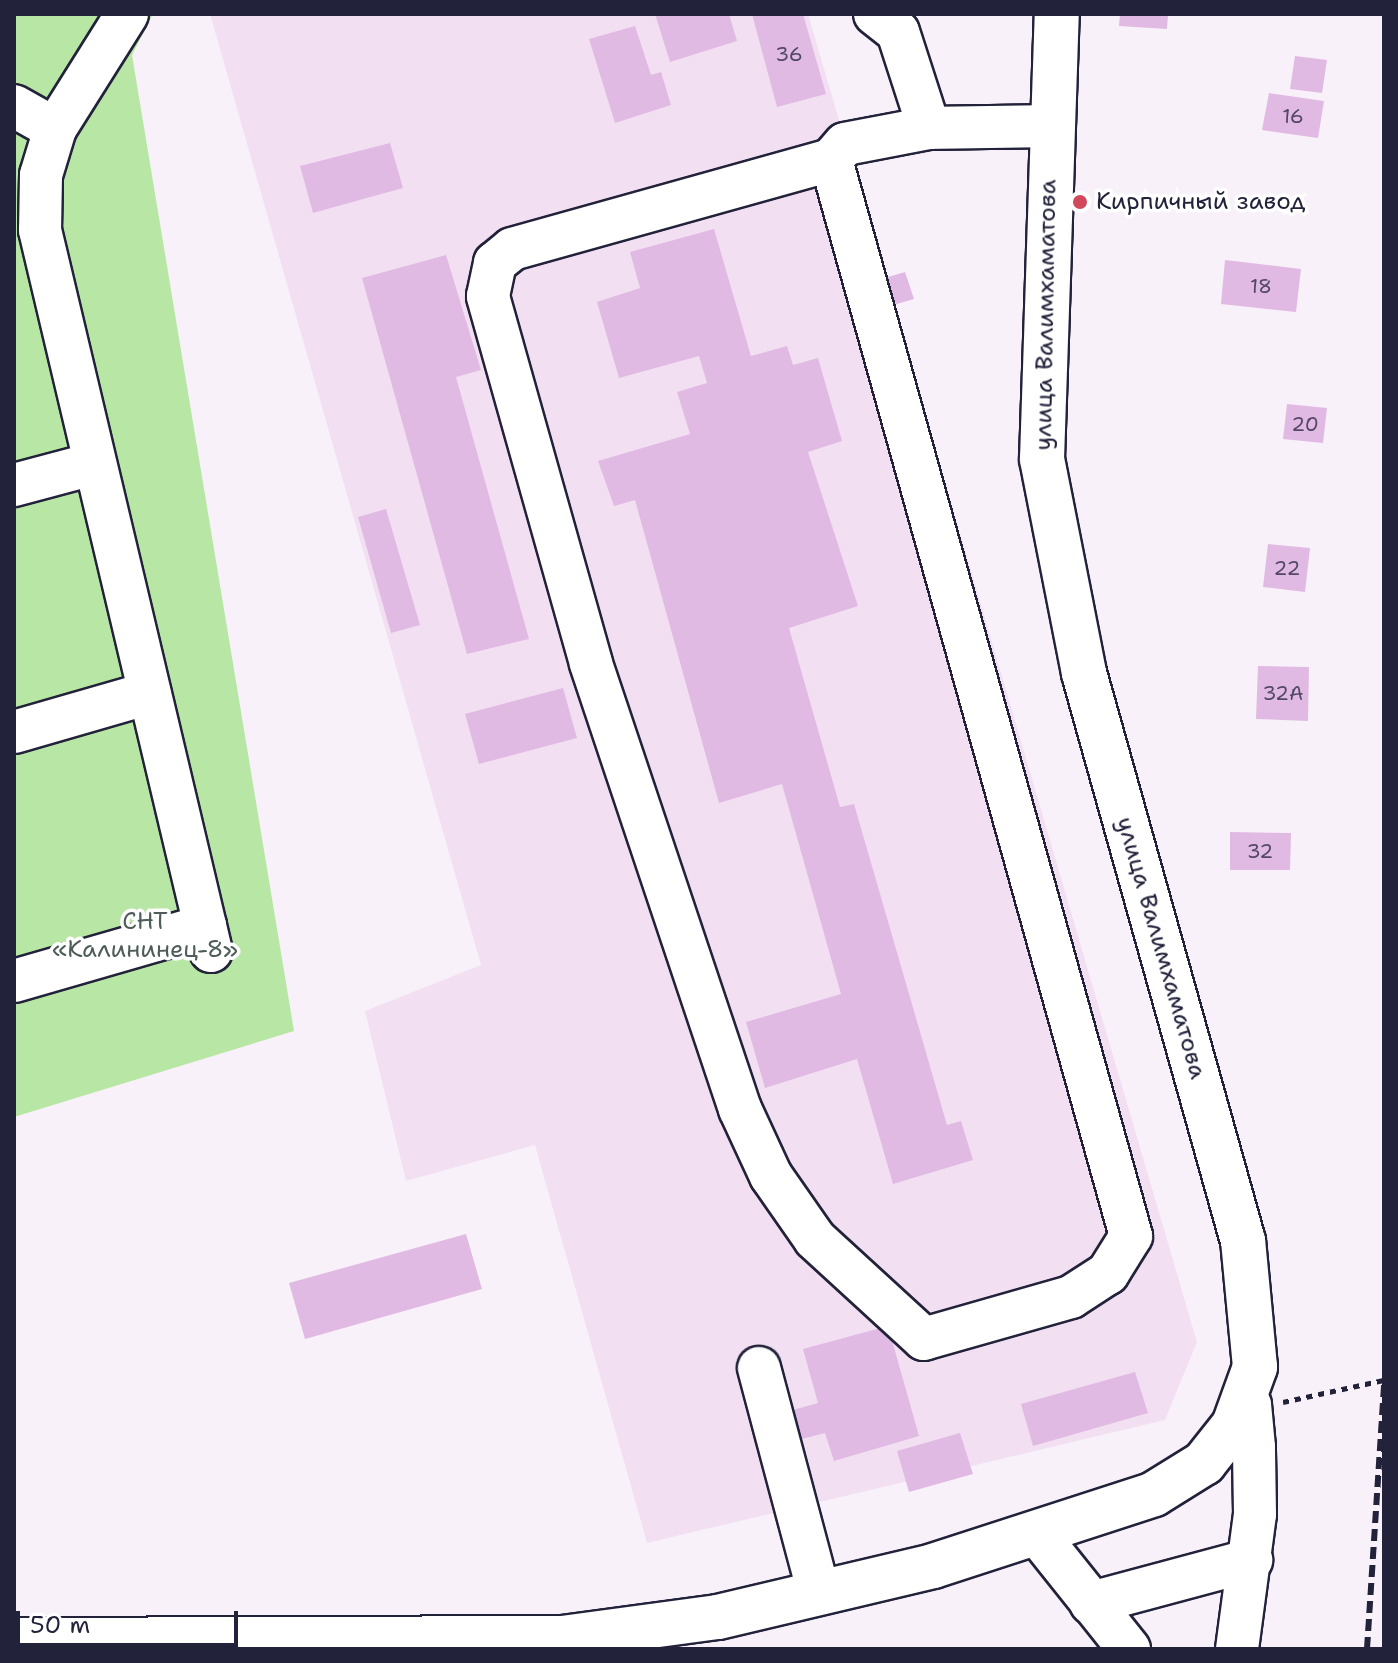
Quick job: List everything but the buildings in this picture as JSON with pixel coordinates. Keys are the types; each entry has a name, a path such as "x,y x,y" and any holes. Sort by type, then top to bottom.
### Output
{"main road":[{"name":"улица Валимхаматова","path":"14,1640 562,1638 718,1617 1038,1535 1154,1494 1204,1463 1246,1403 1255,1367 1243,1241 1084,673 1042,459 1050,126 1057,14"}],"lane":[{"path":"14,981 208,938 93,464 27,233 55,129 127,14"},
{"path":"875,14 898,32 929,128"},
{"path":"14,106 55,129"},
{"path":"831,160 1131,1236 1108,1273 1071,1297 924,1339 815,1239 771,1176 740,1109 591,663 488,296 495,263 512,249 831,160 845,144 929,128 1050,126"},
{"path":"14,485 93,464"},
{"path":"14,732 149,693"},
{"path":"759,1368 819,1593"},
{"path":"1237,1649 1251,1560 1246,1403"},
{"path":"1038,1535 1129,1649"},
{"path":"1091,1603 1251,1560"}],"path":[{"path":"1246,1403 1384,1380"}],"shaded area":[{"path":"210,14 808,14 1197,1342 1165,1420 647,1543 535,1145 406,1181 365,1011 481,965"}],"green space":[{"name":"СНТ «Калининец-8»","path":"14,14 153,14 132,55 294,1031 14,1117"}],"railway":[{"path":"1367,1649 1384,1385"}],"place":[{"name":"Кирпичный завод","path":"1080,202"}]}
